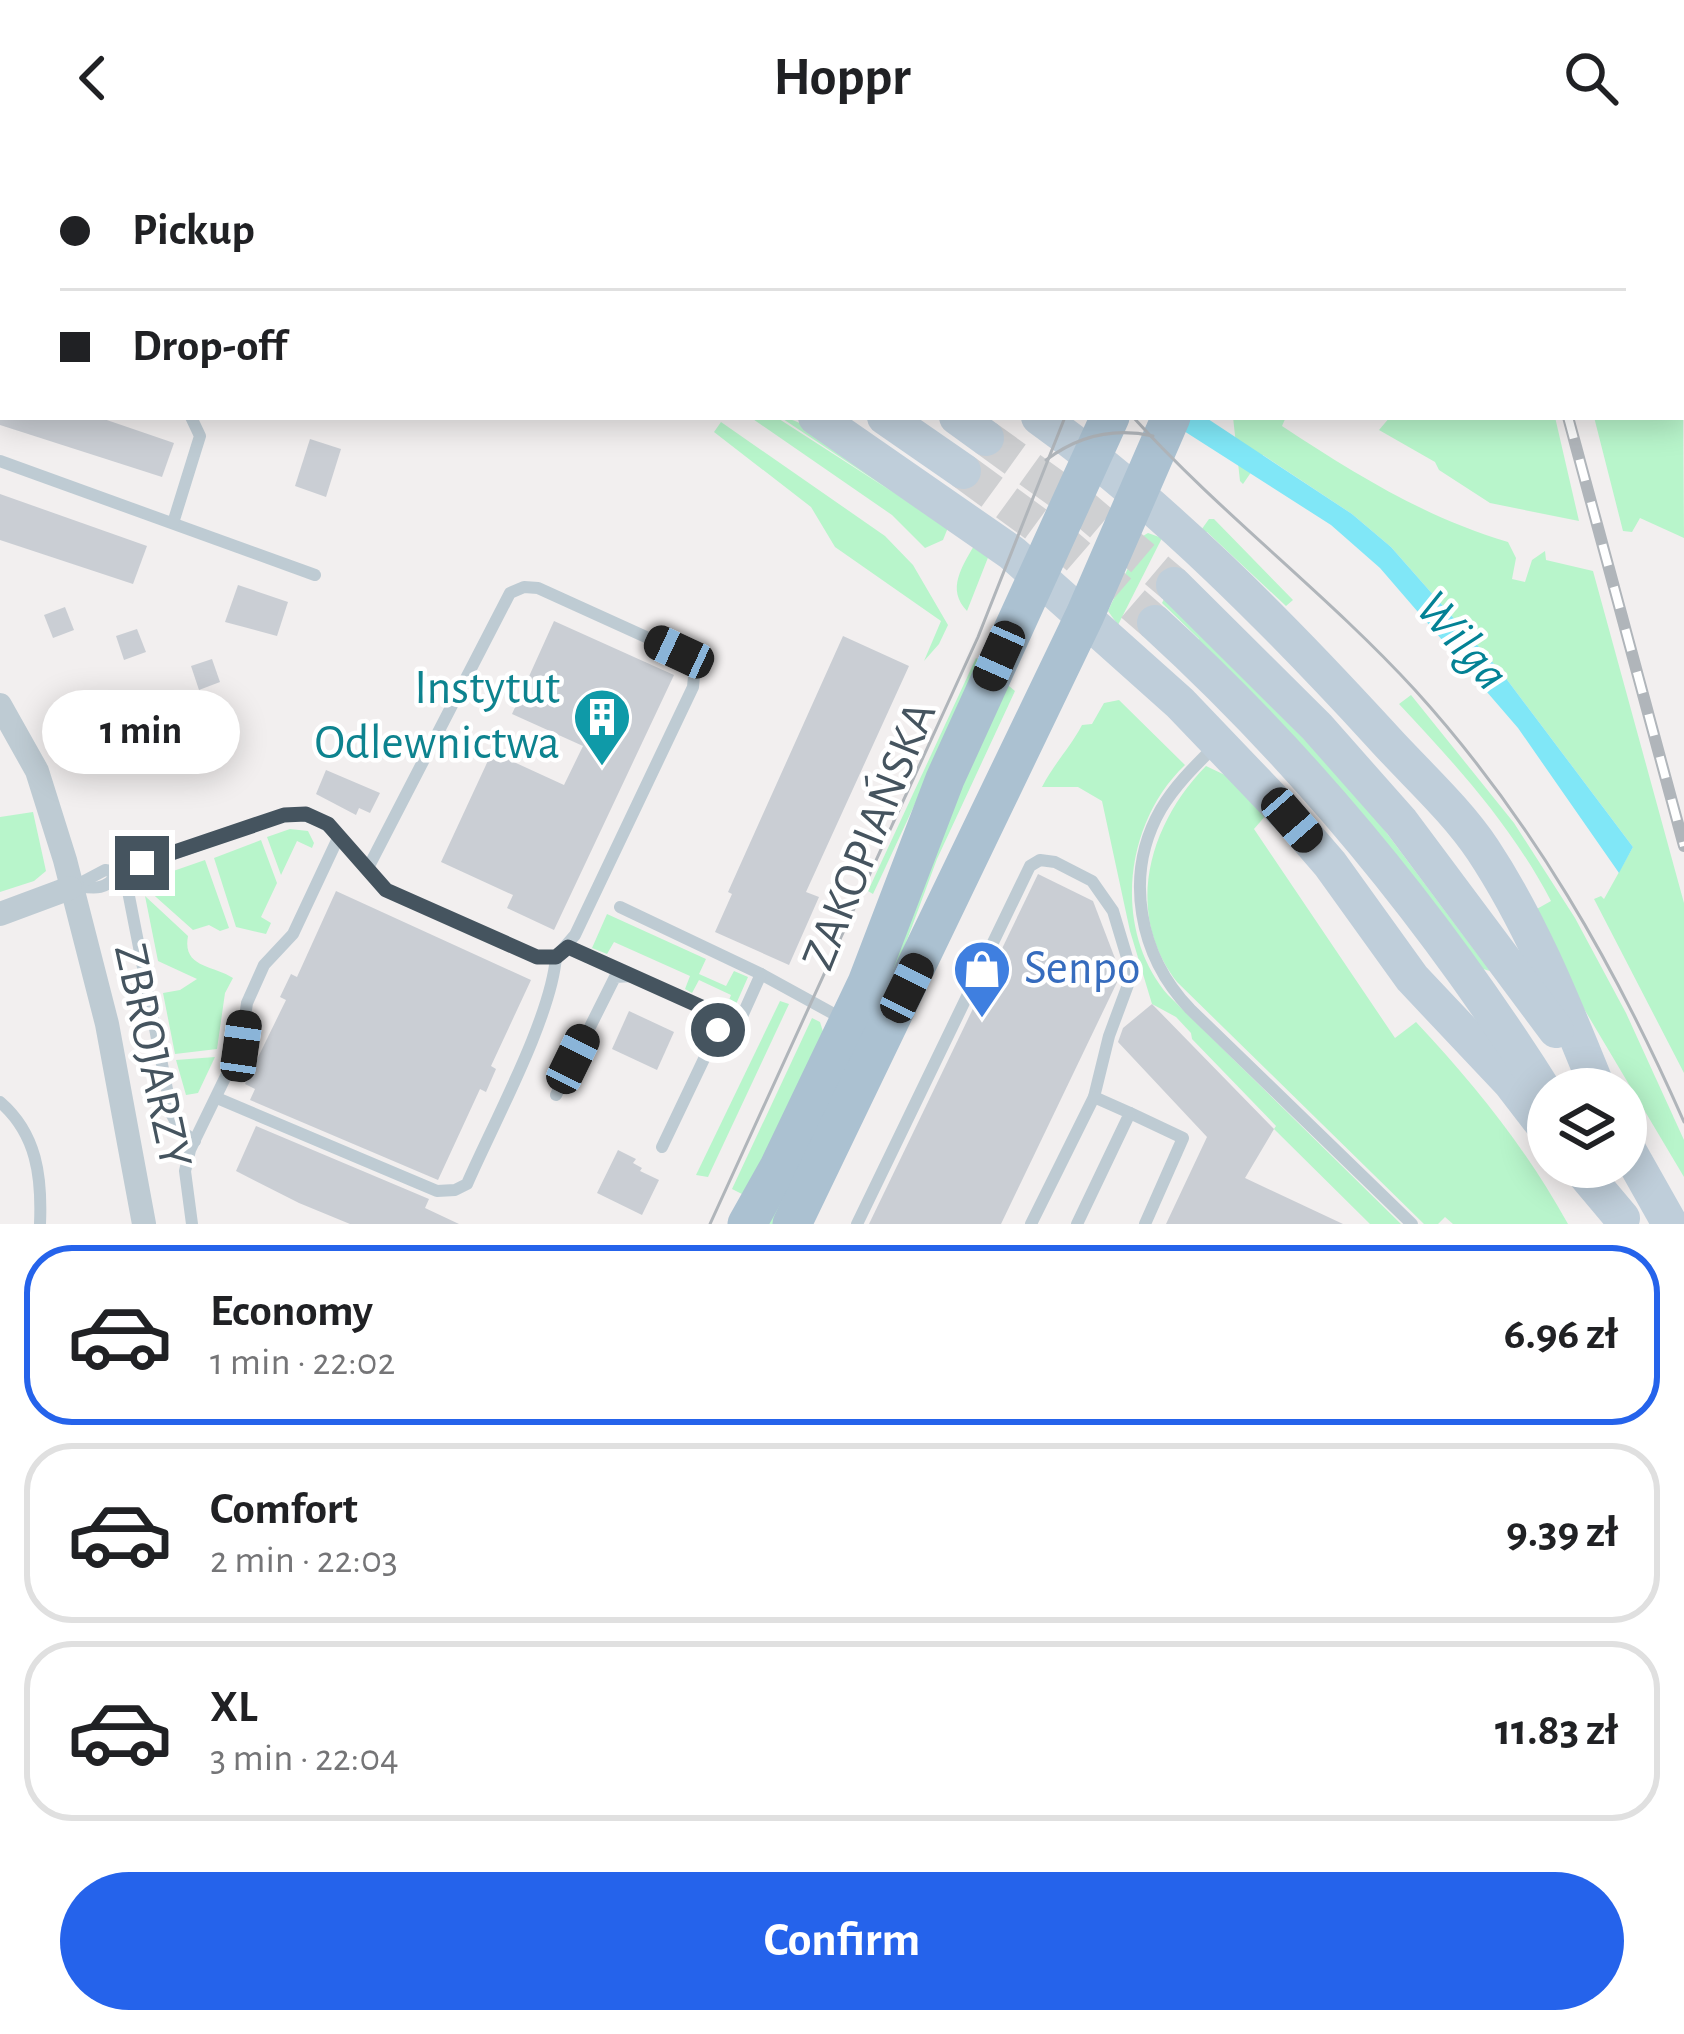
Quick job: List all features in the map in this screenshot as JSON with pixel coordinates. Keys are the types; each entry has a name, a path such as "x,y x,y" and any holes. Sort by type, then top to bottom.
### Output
{"main road":[{"path":"820,420 1037,574 1219,741 1330,864 1425,994 1527,1104"},
{"path":"890,420 963,471"},
{"path":"1043,420 1138,499 1283,632 1471,833 1518,910 1587,1068"},
{"name":"ZAKOPIAŃSKA","path":"747,1224 850,1022 945,778 1109,420"},
{"name":"ZAKOPIAŃSKA","path":"792,1224 1085,616 1170,420"},
{"path":"1174,585 1317,727 1401,821 1543,1008 1582,1068"},
{"path":"1155,623 1261,725 1392,872 1482,994 1529,1068"},
{"path":"1647,1183 1670,1224"},
{"path":"1596,1188 1623,1221"},
{"path":"1603,1188 1623,1221"}],"street":[{"name":"ZBROJARZY","path":"0,705 37,771 74,887 107,1024 143,1224"},
{"path":"0,914 74,887"}],"lane":[{"path":"173,524 200,436 192,420"},
{"path":"0,461 315,575"},
{"path":"74,887 109,884 135,865 284,815 317,818 386,890 537,957 556,957 568,947 693,687 696,672 691,661 538,588 524,587 504,599 367,870"},
{"path":"1219,741 1169,796 1145,850 1142,915 1155,961 1190,1009 1412,1224"},
{"path":"192,1224 185,1171 241,1046 247,1003 264,965 293,934 339,836"},
{"path":"857,1224 1030,866 1040,860 1055,862 1092,881 1113,911 1132,974 1109,1036 1094,1097 1031,1224"},
{"path":"122,874 172,1115 180,1130 195,1141"},
{"path":"620,907 850,1022"},
{"path":"568,947 739,1024 760,974"},
{"path":"217,1098 437,1191 455,1190 467,1184 518,1068 554,980 556,957"},
{"path":"556,1095 611,981 620,975 633,976"},
{"path":"662,1148 724,1017"},
{"path":"1094,1097 1184,1138 1145,1224"},
{"path":"0,1102 21,1123 34,1154 40,1224"},
{"path":"1077,1224 1130,1113"}],"green space":[{"path":"754,420 781,420 894,493 784,420 814,431 949,525 943,540 925,548 892,515"},
{"path":"1233,420 1285,420 1282,426 1363,477 1448,520 1508,542 1516,558 1512,579 1525,582 1532,560 1545,551 1546,560 1593,571 1684,903 1684,1073 1594,899 1604,899 1633,847 1502,673 1391,547 1352,514 1263,455 1243,484"},
{"path":"1387,420 1556,420 1579,521 1490,503 1439,470 1435,462 1379,430"},
{"path":"1595,420 1683,420 1684,538 1640,518 1632,532 1623,531"},
{"path":"721,422 885,536 913,565 948,625 924,661 941,621 835,547 811,507 714,432"},
{"path":"1209,519 1293,600 1286,606 1207,532 1199,533"},
{"path":"1148,533 1162,538 1118,625 1108,611"},
{"path":"975,544 989,555 967,611 957,586"},
{"path":"1164,599 1353,788 1490,971 1483,969 1199,639 1162,603"},
{"path":"976,658 981,662 873,894 868,891"},
{"path":"1004,682 1015,691 937,859 894,975 777,1224 768,1224"},
{"path":"1411,695 1514,823 1575,918 1626,1013 1684,1140 1684,1177 1647,1115 1647,1068 1619,1068 1577,997 1535,910 1551,901 1535,873 1482,797 1399,704"},
{"path":"1119,700 1185,765 1164,789 1138,846 1133,909 1138,940 1150,969 1168,995 1401,1224 1370,1224 1274,1129 1176,1017 1152,1004 1130,931 1102,801 1078,787 1042,787 1082,725 1092,724 1104,703"},
{"path":"1206,766 1227,776 1267,814 1254,829 1395,1038 1416,1022 1527,1158 1527,1188 1546,1188 1568,1224 1453,1224 1445,1217 1438,1224 1424,1224 1177,982 1160,955 1147,898 1158,841 1186,789"},
{"path":"33,812 46,871 34,881 0,892 0,817"},
{"path":"290,829 308,831 314,843 312,848 297,841 281,875 267,837"},
{"path":"261,840 277,883 261,917 271,923 266,934 236,927 214,858"},
{"path":"205,860 229,928 220,931 209,925 193,930 147,889 156,877"},
{"path":"145,896 188,936 194,960 233,978 225,993 217,1049 175,1054 163,993 180,990 197,979 158,961"},
{"path":"607,914 706,959 699,974 726,986 734,971 748,977 733,1011 726,1008 731,995 699,980 692,993 685,989 690,976 614,942 607,954 592,948"},
{"path":"780,1001 789,1004 708,1177 696,1175"},
{"path":"812,1018 820,1022 825,1038 775,1142 742,1194 732,1189"},
{"path":"215,1057 198,1093 186,1095 176,1060"}],"water":[{"name":"Wilga","path":"1167,420 1210,420 1352,514 1391,547 1502,673 1633,847 1619,873 1518,728 1380,568 1331,525"}],"building":[{"path":"0,420 107,420 174,443 162,477 0,425"},
{"path":"310,439 341,449 326,497 295,486"},
{"path":"0,494 147,546 133,584 0,540"},
{"path":"238,585 288,602 277,636 225,622"},
{"path":"65,607 74,630 53,638 44,615"},
{"name":"Instytut Odlewnictwa","path":"554,621 674,675 554,930 507,908 513,895 441,862 492,752 564,785 583,746 512,714"},
{"path":"137,629 146,652 124,660 116,636"},
{"path":"843,636 909,666 806,892 819,897 789,965 715,932 732,894 728,892"},
{"path":"212,659 220,682 199,690 191,666"},
{"path":"326,770 380,793 370,813 359,808 356,815 316,794"},
{"path":"1038,874 1093,901 1121,974 1001,1224 869,1224"},
{"path":"336,891 531,980 491,1066 496,1069 486,1092 480,1089 438,1180 250,1100 255,1089 245,1084 286,1000 280,997 291,974 297,977"},
{"path":"1152,1004 1274,1129 1245,1178 1343,1224 1166,1224 1207,1137 1118,1042 1123,1028"},
{"path":"629,1011 674,1032 657,1070 612,1049"},
{"path":"256,1126 429,1199 425,1208 459,1224 350,1224 299,1203 236,1171"},
{"path":"618,1150 636,1159 633,1163 640,1171 659,1180 642,1215 597,1193"}],"tunnel":[{"path":"986,438 1082,507 1174,585"},
{"path":"963,471 1066,546 1155,623"}],"tram line":[{"path":"710,1224 978,637 1064,420"},
{"path":"1136,420 1346,620 1457,739 1567,895 1629,1006 1684,1122"},
{"path":"1046,460 1097,436 1153,436"}],"railway":[{"path":"1569,420 1684,846"}],"place":[{"name":"Instytut Odlewnictwa","path":"602,768"},
{"name":"Senpo","path":"982,1020"}],"route":[{"path":"142,863 284,815 306,814 328,824 386,890 537,957 556,957 568,947 724,1017 718,1030"}]}
